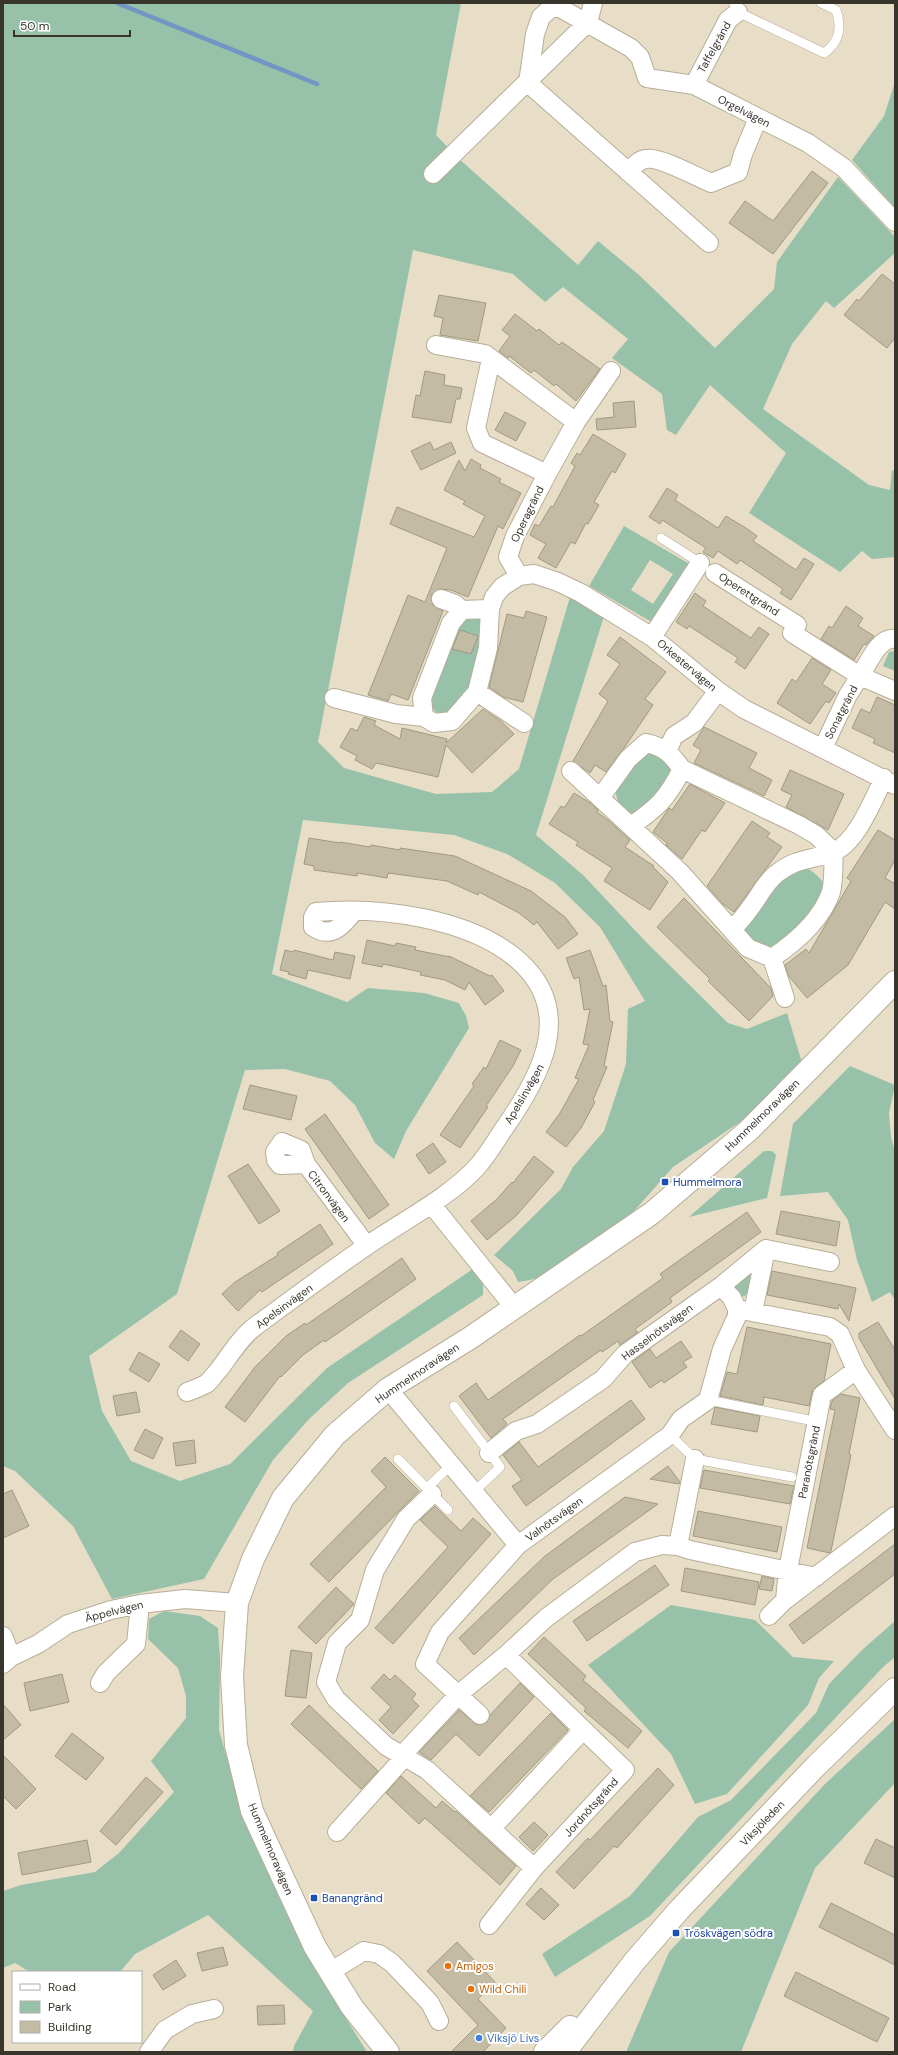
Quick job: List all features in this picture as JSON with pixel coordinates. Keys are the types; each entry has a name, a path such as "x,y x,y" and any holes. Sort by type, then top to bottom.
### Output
{"street":[{"path":"433,174 528,83 584,26 590,15 593,3"},
{"name":"Orgelvägen","path":"528,83 535,34 540,17 551,8 560,8 587,21 631,48 640,57 647,78 694,85 808,144 844,168 895,222"},
{"name":"Taffelgränd","path":"694,85 728,20 736,8"},
{"path":"528,83 709,243"},
{"path":"628,172 635,165 646,159 657,160 711,183 738,172 743,154 758,118"},
{"path":"436,345 485,354 576,422"},
{"name":"Operagränd","path":"491,359 476,428 482,443 547,474"},
{"name":"Operagränd","path":"519,576 508,557 515,536 576,422 611,371"},
{"path":"652,637 700,563"},
{"name":"Operettgränd","path":"715,573 795,629"},
{"name":"Orkestervägen","path":"519,576 534,574 558,582 616,613 652,637 718,691 764,720 890,782"},
{"path":"334,698 396,714 424,717 434,723 452,721 477,692 488,648 490,609 494,597 502,587 519,576"},
{"path":"441,599 455,604 462,610 490,609"},
{"path":"424,717 422,698 450,623 462,610"},
{"name":"Sonatgränd","path":"795,629 860,676 895,691"},
{"name":"Sonatgränd","path":"823,748 848,695 882,642 890,638 895,639"},
{"path":"667,751 674,736 694,723 718,691"},
{"path":"477,692 524,723"},
{"path":"600,798 628,759 646,743 659,746 667,751 682,769 799,825 816,835 834,852"},
{"path":"631,826 656,809 673,787 682,769"},
{"path":"571,770 680,872 717,916 748,948 772,958 785,998"},
{"path":"732,930 750,909 764,887 775,875 788,865 803,859 834,852 853,837 890,782"},
{"path":"772,958 805,933 818,916 831,892 834,852"},
{"name":"Apelsinvägen","path":"187,1392 207,1383 253,1328 366,1246 432,1205 477,1167 515,1113 542,1065 548,1044 546,1003 537,981 510,953 485,938 460,927 403,915 336,910 316,912"},
{"name":"Hummelmoravägen","path":"388,2052 352,2007 315,1948 252,1811 236,1745 232,1677 237,1602 253,1559 283,1498 334,1435 388,1389 470,1338 652,1213 750,1130 895,982"},
{"name":"Citronvägen","path":"275,1152 282,1142 301,1150 306,1164 366,1246"},
{"path":"432,1205 514,1307"},
{"path":"708,1400 722,1349 736,1316 745,1310 766,1249 830,1262"},
{"name":"Hasselnötsvägen","path":"489,1453 516,1432 537,1424 603,1379 625,1354 721,1286 766,1249"},
{"path":"721,1286 745,1310 830,1327 840,1334 856,1370 895,1430"},
{"name":"Paranötsgränd","path":"785,1600 788,1570 822,1395 856,1370"},
{"path":"388,1389 518,1545"},
{"name":"Valnötsvägen","path":"459,1694 425,1664 440,1632 518,1545 670,1435 681,1419 708,1400"},
{"path":"678,1546 695,1459"},
{"path":"430,1491 406,1519 376,1570 360,1620 338,1643 326,1682 336,1699 386,1746 428,1770 534,1868"},
{"path":"769,1616 785,1600 895,1516"},
{"path":"336,1832 400,1762 403,1756 459,1694 506,1655 546,1618 635,1552 662,1544 678,1546 690,1550 816,1577"},
{"name":"Äppelvägen","path":"7,1661 38,1644 68,1624 111,1610 140,1604 186,1598 237,1602"},
{"path":"100,1683 106,1673 136,1644 140,1604"},
{"path":"3,1636 7,1661"},
{"name":"Jordnötsgränd","path":"489,1925 534,1868 625,1770 506,1655"},
{"name":"Viksjöleden","path":"565,2052 634,1962 679,1910 815,1767 895,1689"},
{"path":"459,1694 480,1715"},
{"path":"491,1829 583,1730"},
{"path":"330,1972 364,1951 379,1954 392,1963 430,2003 439,2022"},
{"name":"Viksjöleden","path":"545,2052 634,1962"},
{"path":"150,2052 165,2030 192,2014 214,2009"}],"lane":[{"path":"736,8 824,53 837,40 840,23 836,10 821,3"},
{"name":"Operettgränd","path":"661,538 715,573"},
{"name":"Paranötsgränd","path":"708,1400 809,1420"},
{"path":"454,1406 500,1467 474,1492"},
{"path":"670,1435 695,1459"},
{"path":"398,1458 448,1510"},
{"name":"Paranötsgränd","path":"695,1459 792,1477"},
{"path":"430,1491 451,1465"}],"green space":[{"path":"3,3 461,3 436,135 458,158 578,265 598,241 639,275 715,348 774,289 777,262 838,177 895,237 895,253 834,308 826,301 792,344 763,409 869,485 890,490 892,470 895,471 895,557 872,559 862,551 840,572 749,513 786,453 710,385 676,435 667,430 662,394 612,358 628,339 563,287 545,302 513,274 413,250 318,742 344,768 436,794 492,792 519,769 570,597 604,616 536,835 583,875 647,943 728,1023 747,1029 787,1013 803,1066 752,1114 673,1167 627,1219 551,1274 518,1282 513,1271 494,1255 561,1189 573,1167 604,1131 626,1064 628,1009 645,1001 600,927 555,883 507,854 454,835 303,820 272,974 347,1002 368,988 424,993 459,1003 466,1016 469,1028 406,1131 394,1159 375,1143 355,1105 330,1081 285,1069 245,1070 177,1294 89,1356 102,1411 131,1461 180,1481 230,1464 327,1368 473,1269 483,1285 483,1295 348,1383 309,1419 273,1460 204,1579 112,1599 73,1526 15,1471 3,1466"},
{"path":"895,82 895,208 852,160 884,116"},
{"path":"624,526 688,563 690,572 661,617 650,621 589,586","holes":["650,560 673,574 653,604 631,590"]},
{"path":"474,613 487,614 469,692 445,715 436,712 429,705 429,691 454,625"},
{"path":"895,651 895,671 883,666 889,652"},
{"path":"651,752 669,762 675,772 641,812 629,814 618,802 615,791 642,753"},
{"path":"802,866 817,875 827,890 818,906 778,946 760,949 745,938 742,927 767,892"},
{"path":"850,1066 895,1085 889,1113 891,1137 895,1152 895,1300 890,1292 872,1302 857,1260 848,1220 828,1192 780,1196 793,1124"},
{"path":"764,1151 772,1151 776,1155 767,1198 689,1217"},
{"path":"754,1268 750,1289 745,1296 738,1297 730,1281"},
{"path":"671,1605 755,1620 793,1657 834,1661 819,1678 808,1705 727,1794 695,1804 671,1754 588,1665"},
{"path":"164,1611 200,1616 218,1628 220,1659 219,1730 245,1822 278,1893 342,2012 367,2052 293,2052 294,2046 313,2011 208,1915 135,1954 121,1971 28,1971 15,1963 3,1968 3,1891 21,1885 95,1872 119,1853 174,1792 151,1761 186,1718 186,1696 178,1668 148,1639 149,1619"},
{"path":"895,1621 895,1657 883,1667 650,1916 555,1977 542,1954 630,1896 698,1817 731,1800 816,1713 829,1684 862,1650"},
{"path":"895,1719 895,1783 815,1868 741,2052 626,2052 669,1952 825,1784"}],"building":[{"path":"812,171 828,183 773,254 729,223 745,201 773,221"},
{"path":"882,274 895,284 895,338 887,348 844,315 857,299 859,301"},
{"path":"439,295 486,303 478,341 440,335 443,318 434,316"},
{"path":"515,314 537,331 539,329 559,345 562,342 600,369 576,401 556,384 554,386 534,370 531,373 509,356 508,358 499,351 510,336 502,330"},
{"path":"425,371 445,375 444,385 462,388 460,399 456,399 451,423 412,417 416,395 420,396"},
{"path":"634,401 636,427 597,430 596,419 614,417 613,403"},
{"path":"505,412 526,423 516,441 495,430"},
{"path":"593,434 626,454 615,473 612,471 594,502 599,505 588,524 586,523 575,544 571,542 556,568 538,558 546,544 530,535 535,524 539,526 551,506 553,507 575,466 571,463 577,453 580,455"},
{"path":"430,442 434,450 451,442 456,453 421,470 411,451"},
{"path":"471,459 481,465 480,468 501,479 499,482 521,493 503,529 498,526 468,597 451,590 440,589 431,595 433,605 443,611 408,700 391,694 388,701 368,695 408,595 425,602 447,548 390,524 397,507 474,537 485,516 463,504 465,501 444,490 459,460 465,471"},
{"path":"667,488 678,495 675,500 718,528 726,516 746,528 757,536 753,541 796,570 804,558 814,564 791,600 780,593 783,589 740,560 737,564 718,551 713,558 703,552 706,548 662,520 660,524 649,517"},
{"path":"695,593 706,601 703,606 751,638 759,627 769,634 745,669 735,662 738,658 689,626 687,629 676,622"},
{"path":"846,606 863,618 858,626 874,636 866,645 864,644 854,660 821,639 829,626 832,628"},
{"path":"526,611 547,617 523,702 503,697 489,687 507,614 524,618"},
{"path":"460,630 478,636 471,654 452,649"},
{"path":"620,637 666,672 645,699 653,705 606,772 595,765 590,773 573,761 608,701 599,694 620,664 607,655"},
{"path":"812,658 831,670 822,684 836,693 829,703 826,701 810,724 777,703 792,679 796,682"},
{"path":"877,697 895,705 895,753 873,743 875,739 852,728 861,709 870,713"},
{"path":"483,709 501,721 514,734 472,773 446,745 438,777 376,763 372,769 355,760 357,756 340,747 351,728 357,731 364,717 376,721 374,725 400,739 402,728 447,739 446,743"},
{"path":"704,727 757,753 749,768 772,780 764,796 694,763 701,750 693,745"},
{"path":"790,770 844,794 828,830 786,807 792,795 781,790"},
{"path":"690,784 725,803 705,832 702,830 682,859 666,845 667,843 653,832 669,808 672,810"},
{"path":"574,793 592,804 598,810 597,812 630,840 625,847 654,866 653,867 668,882 650,910 604,881 612,868 576,845 578,842 549,824 561,806 564,808"},
{"path":"752,821 770,833 767,837 782,847 734,912 723,904 707,886"},
{"path":"878,830 895,840 895,860 885,878 895,884 895,909 885,902 848,965 807,998 788,975 785,965 806,949 809,953 851,881 847,878"},
{"path":"309,838 370,847 371,845 400,850 400,848 455,856 531,891 565,917 578,934 558,949 537,922 534,925 519,913 479,892 478,895 447,881 388,873 387,878 357,873 357,876 314,870 314,866 304,864"},
{"path":"684,898 771,988 773,996 749,1021 708,981 710,979 657,927"},
{"path":"367,940 395,946 396,943 416,947 415,950 450,957 449,956 490,976 492,975 504,991 485,1005 469,982 465,990 445,980 420,975 421,972 383,964 382,967 362,963"},
{"path":"285,950 293,952 294,950 333,960 335,952 355,956 350,979 308,970 306,979 288,974 289,972 280,970"},
{"path":"590,950 603,986 606,985 610,1021 613,1022 604,1066 607,1067 593,1100 595,1102 581,1128 566,1147 546,1132 560,1113 579,1079 575,1078 589,1045 583,1044 590,1009 584,1010 579,977 574,979 566,958"},
{"path":"500,1040 521,1050 513,1066 486,1106 488,1107 460,1148 440,1135 474,1086 472,1084 484,1067 486,1069"},
{"path":"250,1085 297,1096 291,1120 243,1109"},
{"path":"325,1114 389,1205 369,1219 305,1129"},
{"path":"433,1143 446,1162 429,1174 416,1155"},
{"path":"534,1156 554,1172 516,1216 487,1240 471,1221 497,1199 512,1182 513,1183"},
{"path":"248,1164 280,1211 259,1224 228,1176"},
{"path":"781,1211 840,1222 836,1246 776,1234"},
{"path":"747,1212 761,1232 670,1298 672,1302 635,1329 638,1332 620,1345 618,1341 602,1352 601,1350 503,1419 507,1424 491,1438 459,1396 476,1383 488,1400 663,1278 660,1274"},
{"path":"320,1224 333,1244 262,1292 260,1290 238,1311 222,1294 235,1282 278,1255 277,1253"},
{"path":"402,1258 416,1279 325,1342 324,1340 303,1355 281,1377 280,1376 245,1422 225,1407 255,1367 286,1336 305,1323 306,1325"},
{"path":"772,1271 856,1288 849,1321 839,1304 838,1309 767,1295"},
{"path":"878,1322 895,1350 895,1399 859,1338 859,1333"},
{"path":"747,1327 831,1344 824,1381 812,1392 809,1406 764,1397 763,1405 720,1396 727,1372 737,1374"},
{"path":"181,1330 200,1344 188,1361 169,1347"},
{"path":"681,1341 692,1357 683,1362 687,1367 664,1383 662,1380 650,1388 632,1362 650,1349 656,1358"},
{"path":"139,1352 160,1364 149,1382 129,1370"},
{"path":"136,1392 140,1412 117,1416 113,1396"},
{"path":"841,1394 860,1398 849,1454 851,1455 830,1553 807,1548 835,1410 830,1409 832,1401"},
{"path":"631,1400 645,1419 526,1506 512,1486 522,1480 503,1455 519,1442 538,1467"},
{"path":"715,1407 760,1416 757,1432 711,1424"},
{"path":"145,1429 163,1438 153,1459 134,1450"},
{"path":"194,1440 196,1463 176,1466 173,1443"},
{"path":"385,1457 419,1491 329,1582 310,1564 386,1487 371,1471"},
{"path":"668,1466 680,1482 679,1484 650,1479"},
{"path":"704,1470 794,1486 790,1504 700,1488"},
{"path":"12,1490 29,1526 3,1538 3,1494"},
{"path":"625,1497 658,1504 553,1579 474,1655 459,1638 545,1556"},
{"path":"435,1506 461,1531 473,1518 491,1534 393,1644 375,1628 448,1547 420,1520"},
{"path":"698,1511 782,1527 777,1552 693,1536"},
{"path":"895,1544 895,1574 803,1644 789,1625"},
{"path":"655,1565 669,1585 587,1641 573,1621"},
{"path":"685,1568 759,1582 755,1605 681,1591"},
{"path":"762,1576 774,1579 772,1591 759,1589"},
{"path":"336,1587 354,1604 316,1644 298,1627"},
{"path":"544,1637 586,1676 583,1680 642,1731 628,1748 584,1711 586,1708 528,1654"},
{"path":"291,1650 312,1653 306,1698 285,1696"},
{"path":"62,1674 69,1702 30,1711 24,1683"},
{"path":"384,1674 390,1680 395,1675 416,1694 412,1699 419,1706 393,1734 379,1720 391,1707 371,1688"},
{"path":"520,1683 534,1697 479,1756 456,1734 431,1760 419,1752 459,1710 477,1725 487,1722 490,1715"},
{"path":"3,1704 21,1725 3,1740"},
{"path":"309,1705 378,1771 361,1789 291,1724"},
{"path":"551,1713 568,1730 489,1812 470,1796"},
{"path":"72,1733 104,1758 86,1780 55,1756"},
{"path":"3,1755 36,1789 16,1809 3,1796"},
{"path":"658,1768 674,1785 617,1848 614,1846 574,1889 556,1872 588,1838 590,1840"},
{"path":"401,1776 436,1808 442,1801 455,1812 456,1811 516,1866 500,1885 425,1818 419,1824 386,1793"},
{"path":"146,1777 163,1792 116,1845 100,1831"},
{"path":"534,1822 548,1835 533,1851 519,1837"},
{"path":"876,1839 895,1848 895,1878 864,1863"},
{"path":"87,1840 91,1862 22,1875 18,1853"},
{"path":"541,1888 559,1905 544,1920 526,1904"},
{"path":"831,1903 895,1935 895,1965 819,1927"},
{"path":"457,1942 495,1982 478,1999 506,2028 483,2052 451,2052 478,2025 427,1971"},
{"path":"223,1947 228,1965 202,1971 197,1953"},
{"path":"176,1960 186,1976 163,1990 153,1975"},
{"path":"796,1972 889,2018 877,2042 784,1996"},
{"path":"284,2005 285,2024 258,2025 257,2006"}],"waterway":[{"path":"117,3 317,84"}],"place":[{"name":"Hummelmora","path":"665,1182"},
{"name":"Banangränd","path":"314,1898"},
{"name":"Tröskvägen södra","path":"676,1933"},
{"name":"Amigos","path":"448,1966"},
{"name":"Wild Chili","path":"471,1989"},
{"name":"Viksjö Livs","path":"479,2038"}]}
